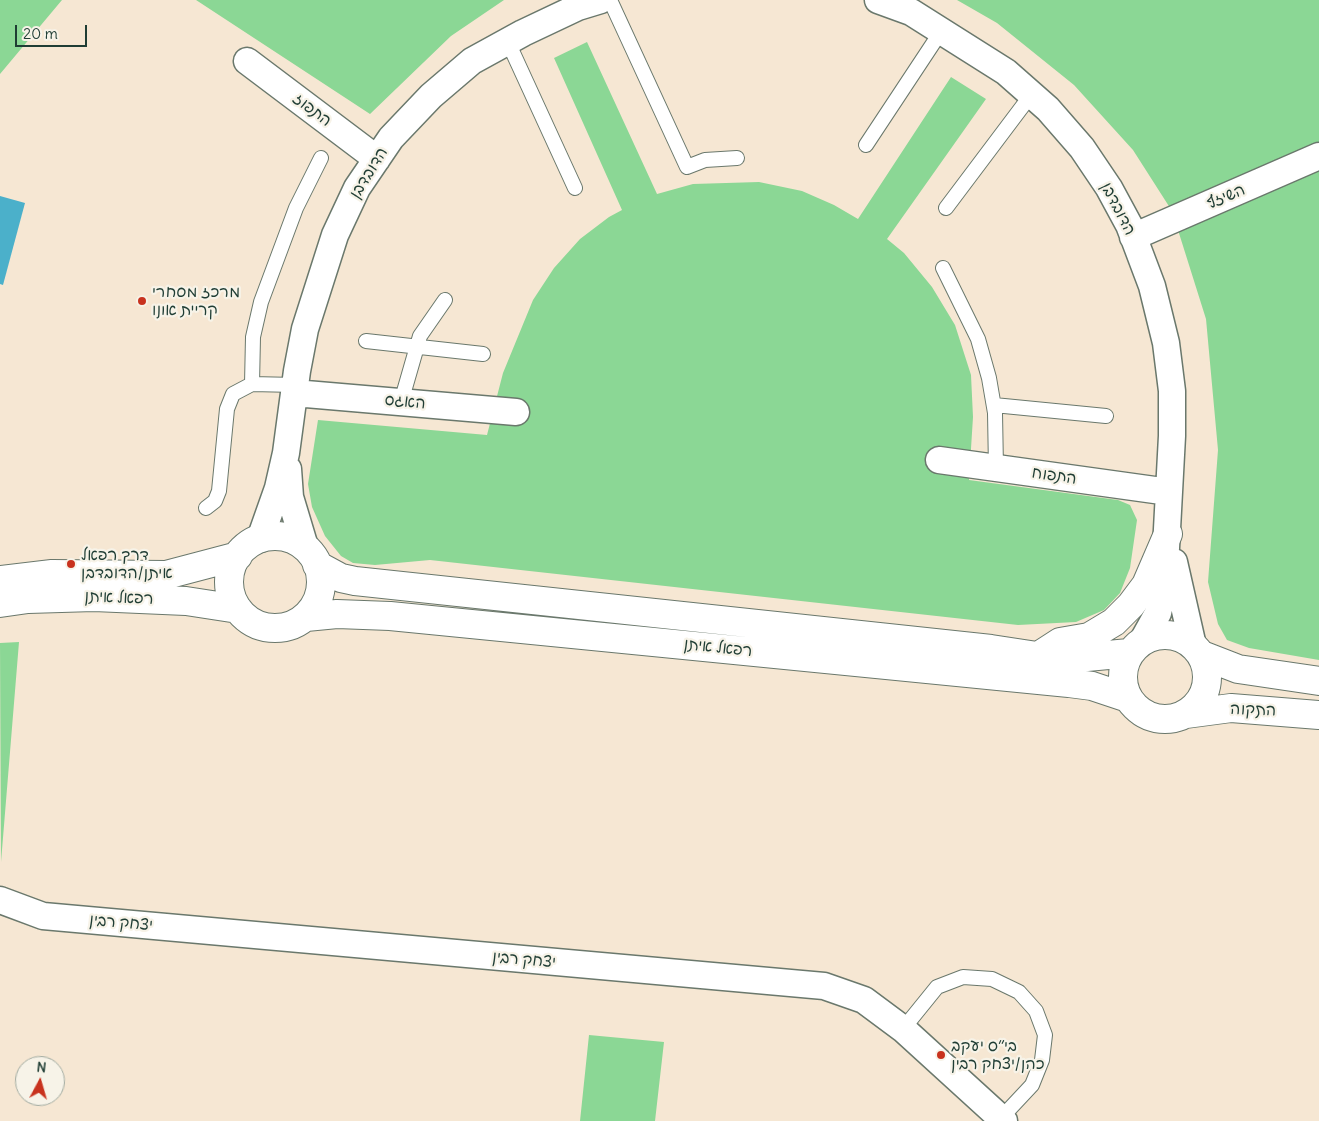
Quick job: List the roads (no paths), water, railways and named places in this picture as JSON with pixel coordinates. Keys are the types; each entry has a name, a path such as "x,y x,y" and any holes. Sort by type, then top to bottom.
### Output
{"street":[{"name":"הדובדבן","path":"260,539 278,488 286,453 305,329 335,235 357,188 390,138 431,96 472,62 578,7 601,0"},
{"name":"הדובדבן","path":"878,0 912,12 942,30 1006,72 1032,94 1048,109 1082,148 1109,188 1133,237 1152,286 1166,342 1172,391 1168,529 1164,586 1158,613 1136,647"},
{"name":"התפוז","path":"247,61 377,159"},
{"name":"השיזף","path":"1133,237 1319,156"},
{"name":"האגס","path":"295,389 401,402 516,412"},
{"name":"הדובדבן","path":"286,453 290,497 311,556"},
{"name":"התפוח","path":"939,460 1169,492"},
{"name":"הדובדבן","path":"1168,529 1179,587 1198,650"},
{"path":"1037,656 1060,642 1089,636 1114,622 1131,605 1146,585 1168,529"},
{"path":"276,536 291,539 311,556 320,574 320,589 316,604 306,617 293,625 278,628 262,626 248,619 238,609 231,596 229,582 231,568 238,556 248,546 260,539 276,536"},
{"name":"רפאל איתן","path":"0,580 52,574 166,575 238,556"},
{"name":"רפאל איתן","path":"311,556 341,578 355,582 972,647 1066,659 1136,647"},
{"name":"רפאל איתן","path":"0,603 28,599 94,597 186,601 238,609"},
{"name":"רפאל איתן","path":"306,617 353,614 390,616 1069,683 1092,686 1128,698"},
{"path":"1198,650 1207,675 1206,688 1200,700 1186,714 1167,719 1154,718 1141,712 1128,698 1123,686 1122,672 1136,647 1156,635 1182,638 1198,650 1238,669 1271,676 1319,681"},
{"name":"התקוה","path":"1186,714 1231,708 1319,715"},
{"name":"יצחק רבין","path":"0,900 43,916 824,986 864,1000 903,1029 1003,1119"}],"lane":[{"path":"610,0 687,168 705,160 737,158"},
{"path":"866,145 942,30"},
{"path":"508,42 575,188"},
{"path":"946,208 1032,94"},
{"path":"252,384 253,337 260,302 296,208 321,158"},
{"path":"943,268 978,339 994,405 998,450 996,468"},
{"path":"401,402 420,336 444,300"},
{"path":"366,341 483,354"},
{"path":"206,508 215,501 219,491 227,409 233,394 252,384 295,389"},
{"path":"994,405 1106,416"},
{"path":"903,1029 937,987 963,977 992,979 1019,992 1036,1010 1045,1035 1042,1060 1032,1085 1003,1119"}],"water":[{"path":"0,196 25,203 3,285 0,284"}],"place":[{"name":"מרכז מסחרי קריית אונו","path":"142,301"},
{"name":"דרך רפאל איתן/הדובדבן","path":"71,564"},
{"name":"בי״ס יעקב כהן/יצחק רבין","path":"941,1055"}]}
